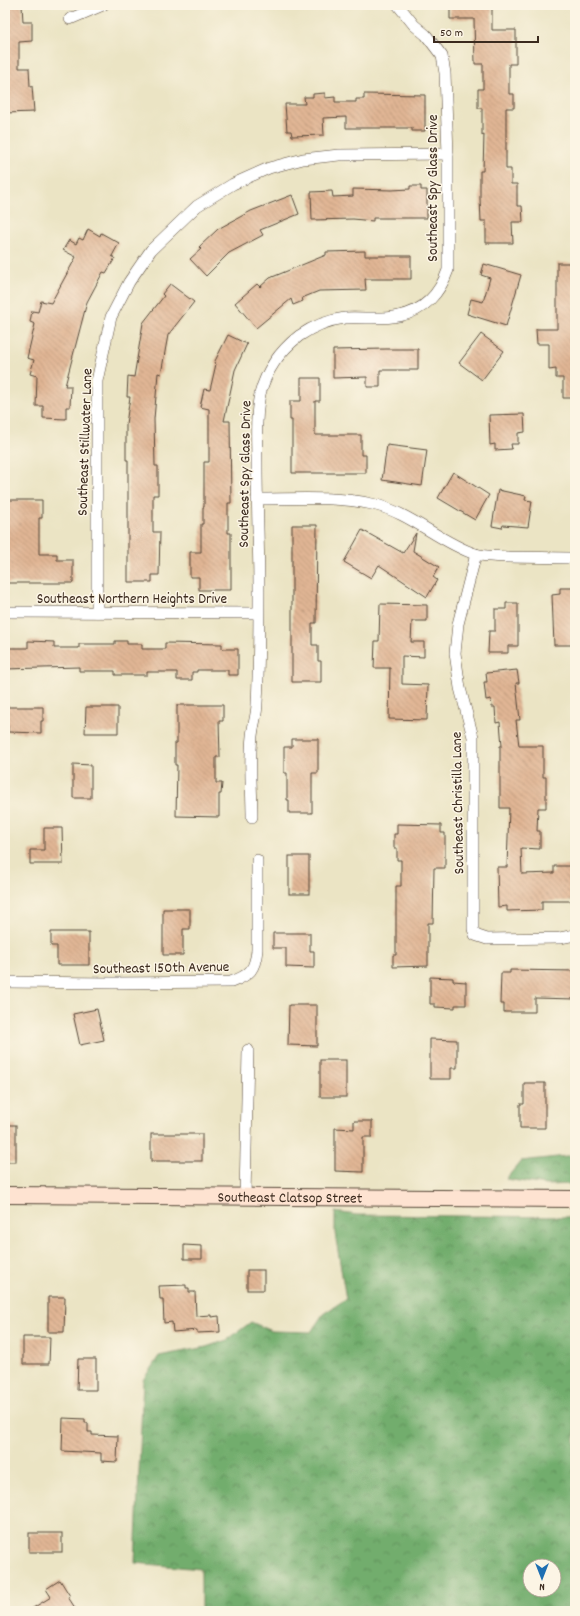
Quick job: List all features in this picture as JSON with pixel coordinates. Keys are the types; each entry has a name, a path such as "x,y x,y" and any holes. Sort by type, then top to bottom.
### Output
{"street":[{"path":"70,19 103,5"},
{"name":"Southeast Spy Glass Drive","path":"252,817 252,747 257,702 257,410 266,377 278,356 299,336 316,326 329,321 344,318 398,316 418,309 436,294 443,284 448,270 446,73 442,56 426,35 414,25 398,5"},
{"name":"Southeast Stillwater Lane","path":"97,612 97,381 111,317 129,282 151,250 198,206 233,184 269,168 304,159 339,155 448,154"},
{"path":"257,499 318,499 373,504 392,510 456,546 476,554 532,558 575,558"},
{"name":"Southeast Christilla Lane","path":"476,554 456,633 455,653 460,688 473,737 474,869 472,923 475,935 487,939 560,938 575,935"},
{"name":"Southeast Northern Heights Drive","path":"5,612 258,613"},
{"name":"Southeast 150th Avenue","path":"5,982 113,984 231,982 245,977 256,962 257,860"},
{"path":"245,1197 248,1050"},
{"name":"Southeast Clatsop Street","path":"5,1195 575,1199"}],"green space":[{"path":"575,1155 575,1184 546,1185 506,1179 521,1161"},
{"path":"335,1212 357,1215 575,1217 575,1611 201,1611 201,1569 135,1563 143,1380 159,1356 206,1347 227,1340 251,1322 272,1331 311,1332 323,1314 346,1299 335,1233"}],"building":[{"path":"5,5 22,5 23,22 32,22 32,41 19,42 19,68 29,68 34,112 5,113"},
{"path":"450,5 492,5 492,30 516,30 516,64 509,64 509,94 514,94 514,108 506,108 506,169 511,169 511,184 517,184 517,206 522,206 523,222 512,222 513,243 486,243 486,221 481,221 480,199 480,171 483,171 484,134 482,135 482,108 478,108 478,89 483,89 483,64 475,64 474,19 450,19"},
{"path":"325,93 325,98 335,97 335,102 356,102 356,99 364,99 364,94 425,95 425,131 412,131 412,128 346,128 346,117 323,118 324,135 292,136 291,131 287,131 285,104 305,104 304,97 313,97 313,94"},
{"path":"410,186 421,186 421,190 427,190 427,218 373,218 373,221 353,219 312,220 311,192 332,191 333,197 353,196 353,189 392,190 410,189"},
{"path":"292,195 299,214 260,230 263,235 229,253 206,276 190,259 201,249 199,247 218,229 251,211"},
{"path":"88,229 100,236 101,233 119,243 112,256 115,258 106,273 103,272 87,302 65,386 71,386 70,407 66,407 66,419 43,418 43,406 36,406 37,376 30,374 34,360 27,358 35,324 30,322 32,311 38,312 41,301 51,303 76,257 63,250 69,240 76,244 79,238 83,240"},
{"path":"365,251 365,256 411,256 411,279 365,279 366,290 319,291 302,298 303,301 293,305 291,299 256,328 235,303 257,284 260,287 270,278 326,255 326,252"},
{"path":"557,263 575,263 575,398 563,398 563,378 556,378 556,369 549,370 549,344 537,344 536,329 557,329"},
{"path":"484,264 521,275 506,326 467,314 471,299 483,302 490,278 481,275"},
{"path":"170,284 194,302 168,335 161,374 158,373 154,419 155,466 158,466 158,495 153,495 153,532 160,532 159,575 152,575 152,582 128,582 128,460 126,460 126,424 130,397 127,397 128,376 134,377 143,323 164,296 162,294"},
{"path":"481,334 504,351 482,380 459,363"},
{"path":"228,335 247,344 235,370 224,421 230,421 231,503 228,503 228,533 231,533 231,590 199,590 199,577 190,577 190,552 201,552 201,524 203,524 204,507 204,462 209,462 209,409 200,407 204,389 210,390 216,364 214,363"},
{"path":"418,349 418,370 380,370 380,387 367,387 367,377 333,378 333,350"},
{"path":"301,378 320,378 320,401 315,401 315,435 361,435 361,455 366,455 366,473 292,473 292,420 290,420 290,401 301,401"},
{"path":"524,414 525,432 518,433 518,444 511,444 512,449 495,450 495,444 490,445 489,415"},
{"path":"387,445 427,450 422,486 382,480"},
{"path":"453,472 489,495 475,520 438,498"},
{"path":"498,490 526,496 525,500 532,501 528,527 503,525 502,528 492,526"},
{"path":"5,500 42,500 42,518 39,518 39,554 57,554 57,560 73,560 73,583 5,583"},
{"path":"292,525 317,525 316,623 312,623 312,645 318,645 318,661 321,661 321,682 292,682"},
{"path":"362,530 403,553 416,533 413,551 439,567 433,577 437,580 427,597 379,565 371,578 344,562"},
{"path":"560,588 575,588 575,645 554,645 552,595 560,594"},
{"path":"506,603 518,603 518,646 508,646 508,653 488,653 489,631 495,631 495,609 506,609"},
{"path":"380,604 427,605 427,621 412,621 411,642 424,642 424,657 402,656 402,684 428,685 427,720 389,719 390,668 374,668 375,641 379,641"},
{"path":"28,641 54,642 54,648 79,648 79,644 115,644 115,641 127,641 127,644 142,644 142,649 165,649 165,643 222,644 222,649 238,649 238,675 228,675 228,670 197,670 197,672 192,672 192,680 177,680 177,672 147,672 147,675 115,675 115,671 79,671 79,667 5,669 5,648 28,648"},
{"path":"517,670 519,683 516,683 520,720 516,720 519,746 543,746 543,777 546,777 546,808 538,808 537,831 540,831 540,849 521,848 522,874 554,873 554,866 571,866 571,873 575,873 575,901 542,901 542,910 507,911 507,906 498,907 497,867 507,867 509,808 500,808 500,746 502,746 500,722 496,723 495,707 492,707 491,699 486,700 484,682 487,682 486,673"},
{"path":"177,705 223,705 223,721 219,721 220,757 216,757 216,783 222,783 221,794 219,794 219,817 176,816 177,765 175,765 175,743 177,743"},
{"path":"5,707 43,707 41,733 8,732 8,726 5,726"},
{"path":"86,707 118,707 118,733 85,733"},
{"path":"292,739 318,739 318,773 312,773 312,813 289,813 289,800 287,800 287,773 284,773 284,747 292,747"},
{"path":"73,764 91,765 91,798 73,798"},
{"path":"397,824 441,825 441,833 445,833 445,868 434,868 433,923 428,923 428,966 393,967 393,955 396,955 396,886 401,886 401,860 397,860 397,848 394,848 394,834 397,834"},
{"path":"44,828 62,828 63,864 30,864 30,850 44,850"},
{"path":"289,856 309,856 309,894 289,894"},
{"path":"163,909 190,909 190,929 183,929 183,955 163,955"},
{"path":"51,932 89,932 89,965 57,965 57,946 51,946"},
{"path":"273,933 310,933 310,951 314,951 314,968 286,967 286,948 273,948"},
{"path":"510,970 575,971 575,999 535,998 535,1012 504,1012 504,1004 500,1004 501,973 510,973"},
{"path":"430,977 453,978 453,981 466,982 466,1005 455,1005 455,1008 435,1007 435,1004 430,1004"},
{"path":"289,1005 317,1005 317,1046 288,1045"},
{"path":"97,1009 104,1040 80,1045 73,1014"},
{"path":"430,1039 457,1040 457,1068 451,1068 451,1079 430,1079"},
{"path":"320,1060 346,1060 346,1097 320,1097"},
{"path":"524,1083 545,1083 545,1128 520,1128 520,1104 524,1104"},
{"path":"354,1121 372,1121 372,1137 363,1137 363,1172 335,1171 335,1128 354,1129"},
{"path":"5,1125 16,1125 16,1162 5,1162"},
{"path":"151,1134 202,1134 202,1161 151,1161"},
{"path":"184,1245 202,1246 202,1259 184,1259"},
{"path":"247,1270 264,1270 264,1290 247,1290"},
{"path":"186,1285 186,1288 189,1288 189,1292 195,1292 196,1316 219,1316 220,1332 197,1333 197,1330 173,1332 172,1322 164,1323 163,1299 160,1299 159,1286"},
{"path":"48,1297 65,1297 64,1332 48,1332"},
{"path":"23,1337 50,1337 49,1364 23,1364"},
{"path":"78,1359 96,1359 96,1390 77,1390"},
{"path":"63,1418 85,1419 85,1423 88,1423 88,1432 92,1432 92,1435 118,1436 117,1462 101,1461 101,1453 62,1451"},
{"path":"29,1533 62,1533 62,1552 29,1552"},
{"path":"60,1580 77,1611 28,1611 51,1597 46,1589"}]}
